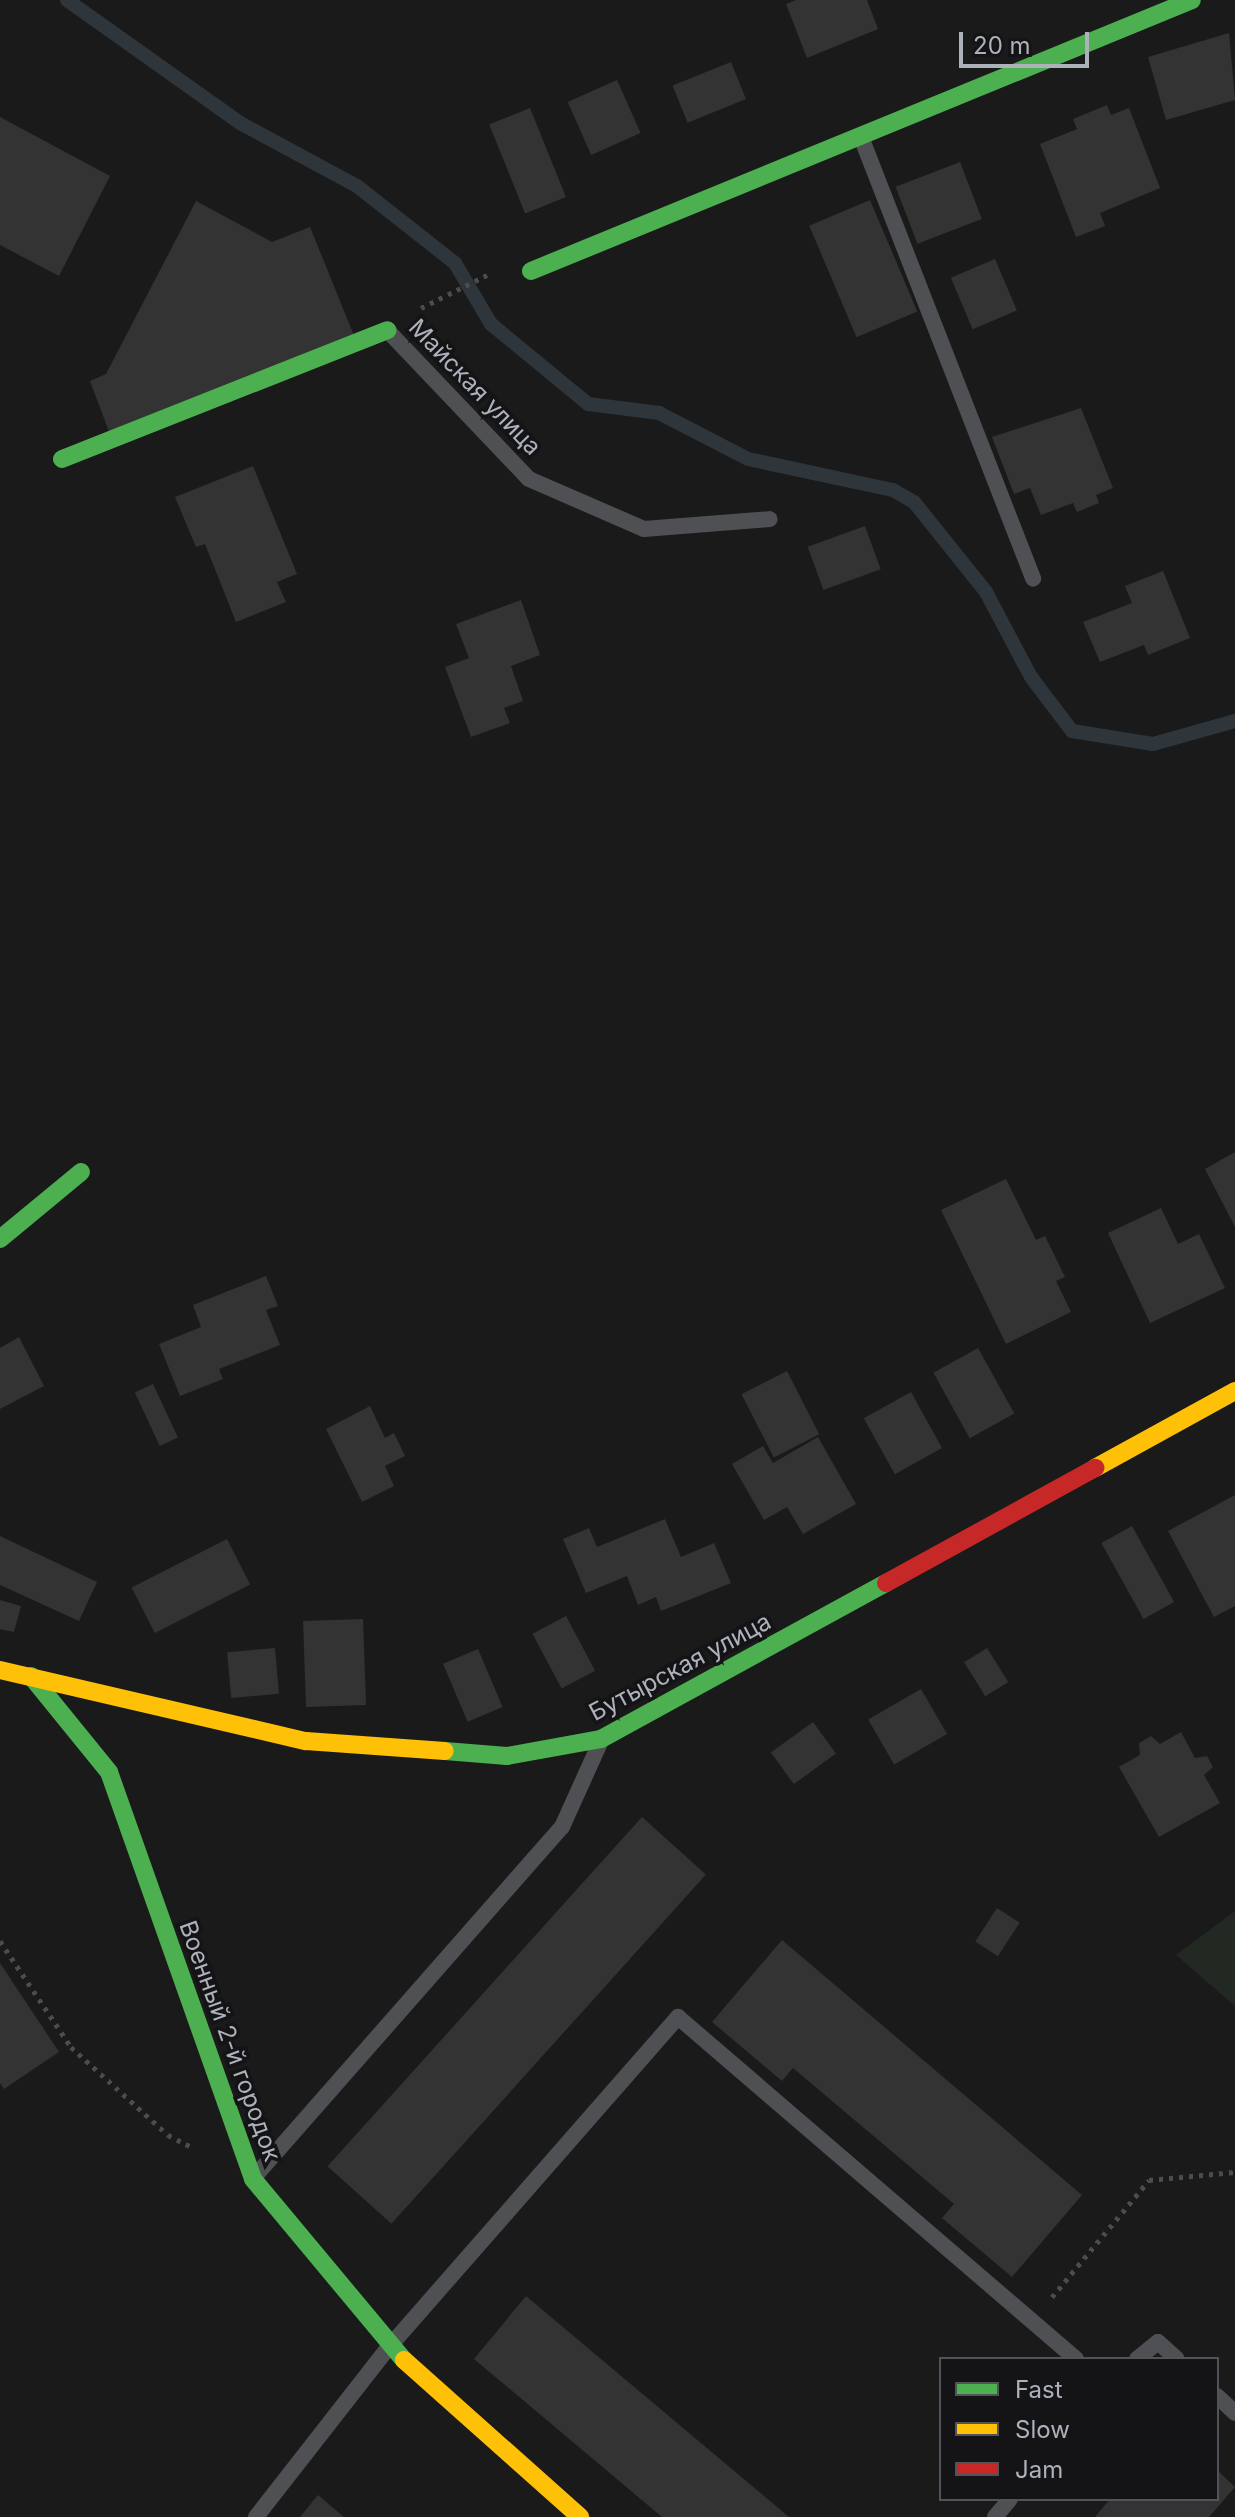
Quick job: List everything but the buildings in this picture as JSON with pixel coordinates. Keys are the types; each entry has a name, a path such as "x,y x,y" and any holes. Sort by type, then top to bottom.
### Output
{"street":[{"path":"531,271 1192,0"},
{"name":"Майская улица","path":"62,459 387,330"},
{"path":"0,1239 81,1172"},
{"name":"Бутырская улица","path":"0,1670 306,1741 507,1756 601,1739 1235,1391"},
{"name":"Военный 2-й городок","path":"31,1676 109,1772 253,2179 389,2347 580,2517"}],"lane":[{"path":"860,136 1033,579"},
{"name":"Майская улица","path":"387,330 529,479 644,529 770,519"},
{"path":"253,2179 562,1827 601,1739"},
{"path":"256,2517 389,2347 678,2017 1074,2357"},
{"path":"1139,2357 1158,2342 1175,2357"},
{"path":"1219,2398 1235,2413"},
{"path":"995,2517 1008,2501"}],"path":[{"path":"441,295 484,275"},
{"path":"0,1941 71,2047 168,2135 196,2150"},
{"path":"1032,2321 1149,2180 1235,2172"}],"shaded area":[{"path":"1235,1911 1235,2006 1176,1955"}],"waterway":[{"path":"67,0 240,123 357,186 455,263 491,324 588,404 659,413 748,459 893,490 914,502 986,592 1031,677 1072,731 1153,744 1235,721"}],"traffic: fast":[{"path":"531,271 1192,0"},
{"path":"62,459 387,330"},
{"path":"0,1239 81,1172"},
{"path":"445,1751 507,1756 601,1739 886,1583"},
{"path":"31,1676 109,1772 253,2179 404,2360"}],"traffic: slow":[{"path":"1095,1468 1235,1391"},
{"path":"0,1670 306,1741 445,1751"},
{"path":"404,2360 580,2517"}],"traffic: jam":[{"path":"886,1583 1095,1468"}]}
